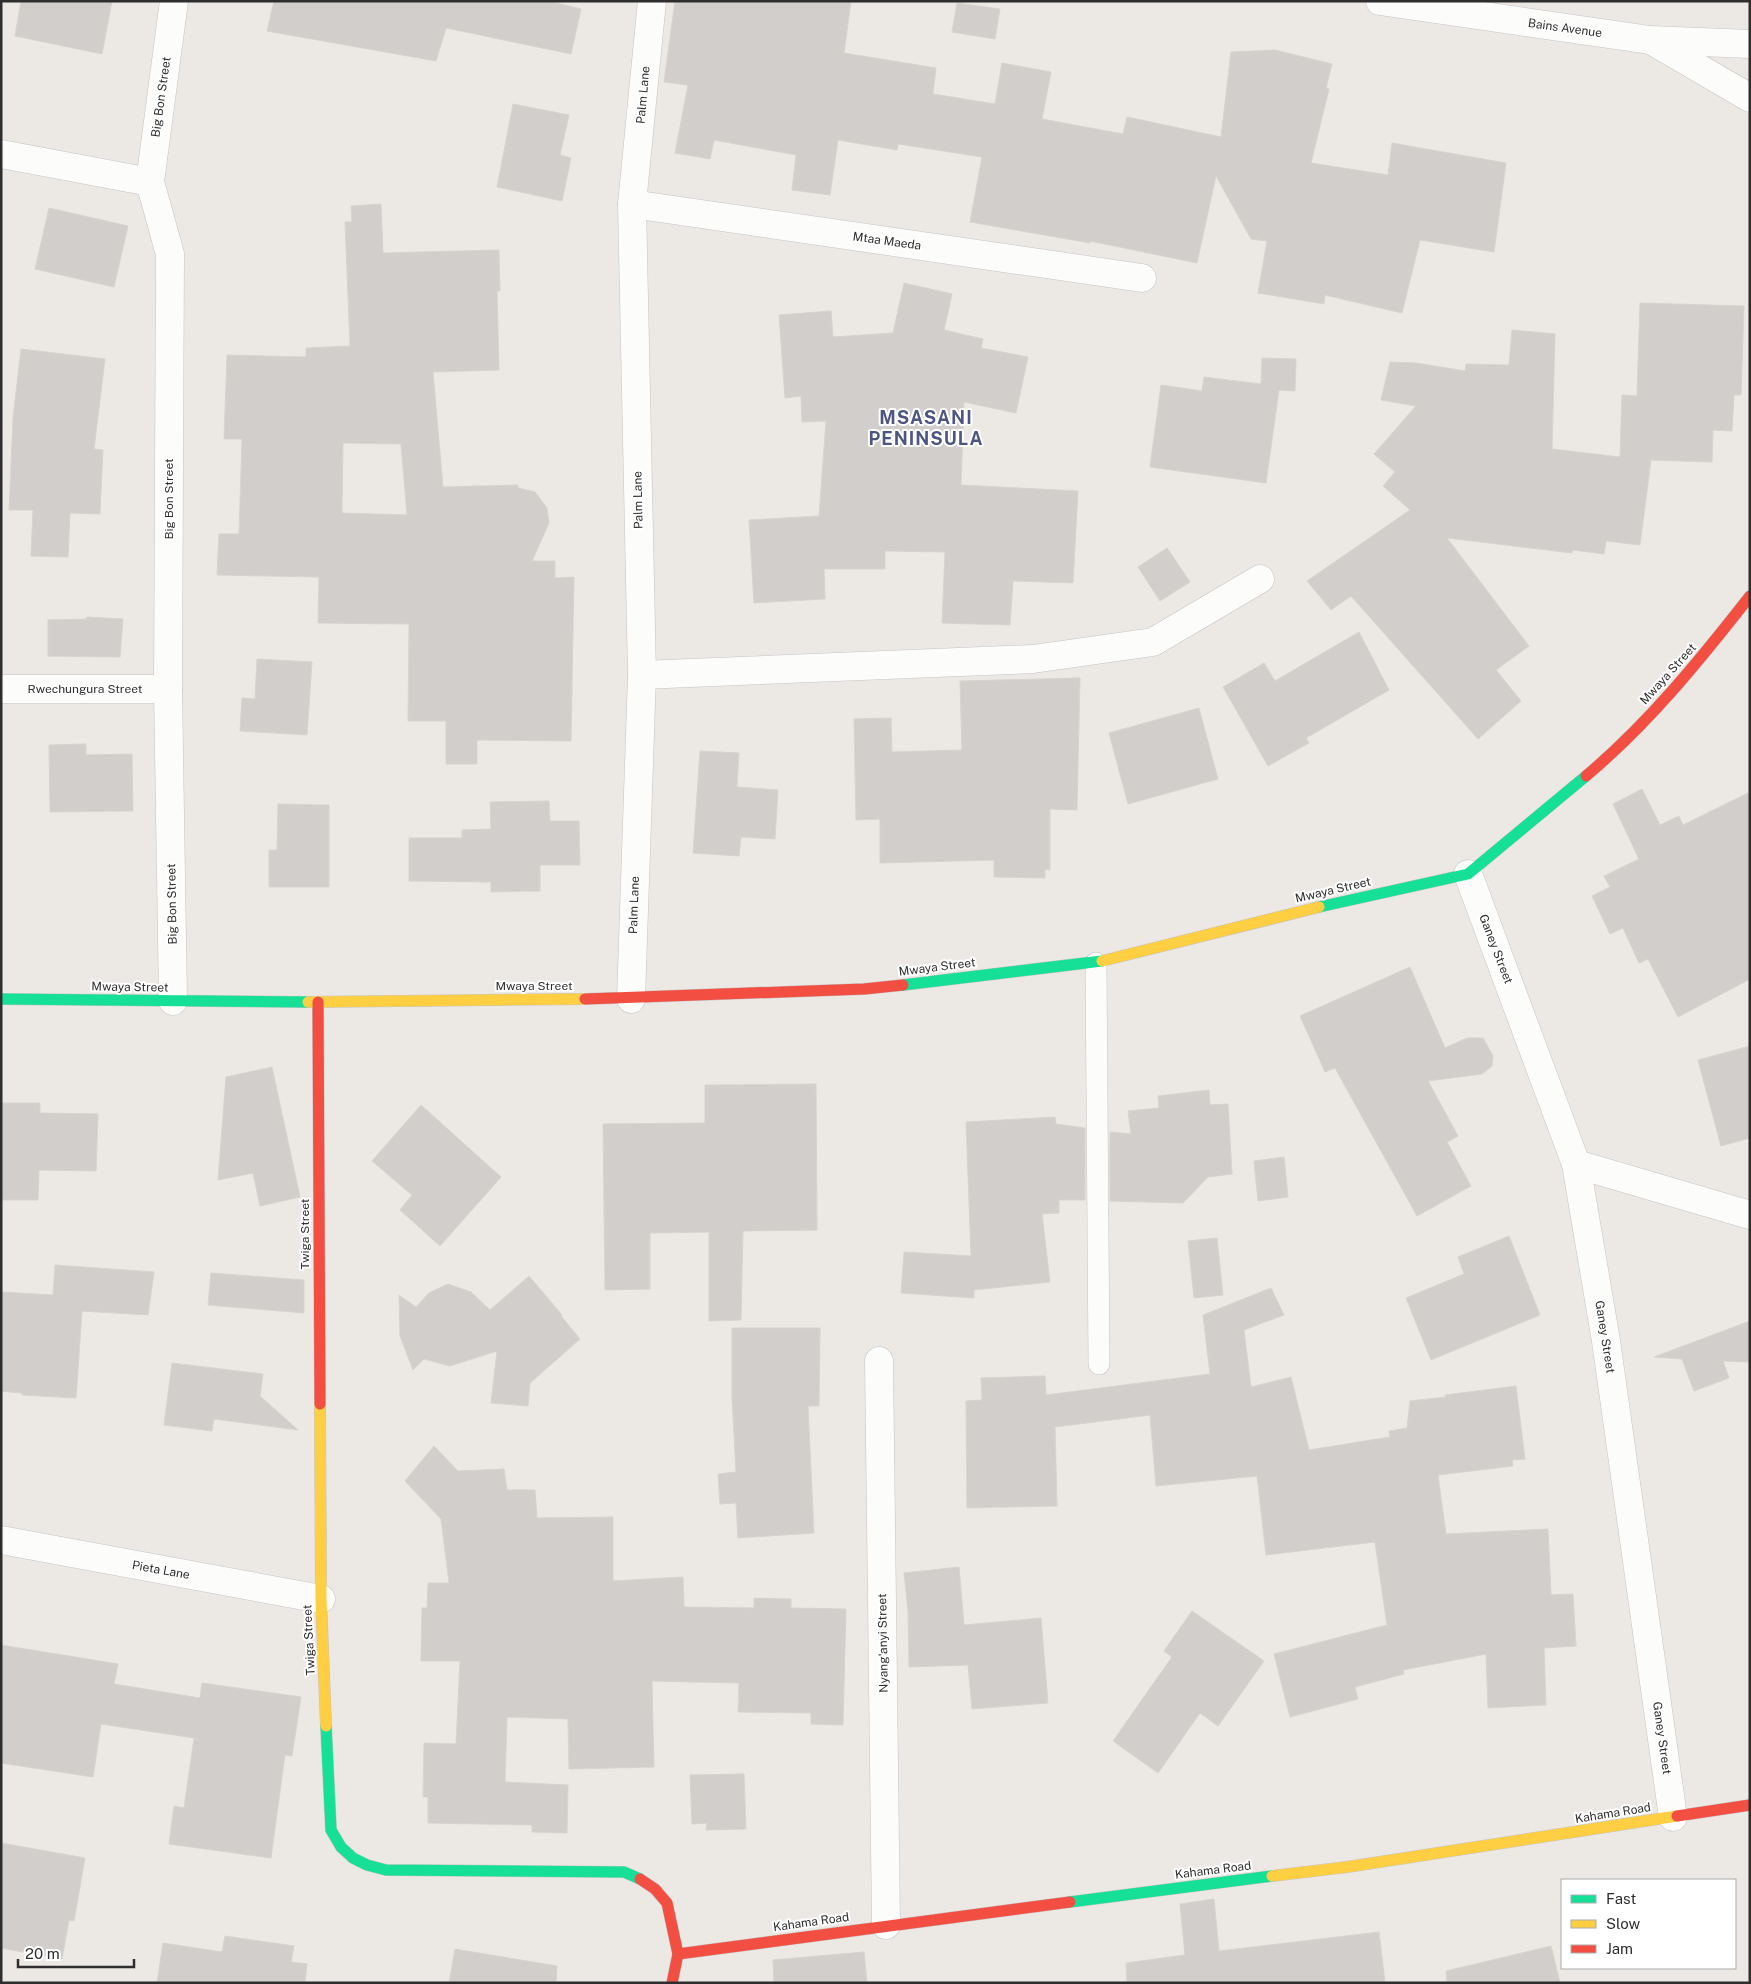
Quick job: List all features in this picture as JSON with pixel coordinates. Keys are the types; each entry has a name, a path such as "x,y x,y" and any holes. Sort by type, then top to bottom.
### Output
{"street":[{"name":"Big Bon Street","path":"173,1001 168,690 170,254 150,182 174,1"},
{"name":"Palm Lane","path":"631,999 642,675 632,204 652,1"},
{"name":"Bains Avenue","path":"1380,1 1650,40 1750,44"},
{"path":"1650,40 1750,98"},
{"path":"1,154 150,182"},
{"name":"Mtaa Maeda","path":"632,204 1142,278"},
{"path":"642,675 1033,659 1153,642 1260,579"},
{"name":"Mwaya Street","path":"1,999 318,1002 631,999 864,989 1096,963 1278,916 1468,874 1618,749 1706,653 1750,596"},
{"name":"Rwechungura Street","path":"1,689 168,690"},
{"name":"Ganey Street","path":"1468,874 1576,1164 1606,1341 1673,1817"},
{"name":"Twiga Street","path":"318,1002 321,1599 331,1830 339,1846 352,1859 368,1867 386,1870 624,1872 640,1879 655,1889 667,1903 678,1954 672,1983"},
{"path":"1576,1164 1750,1215"},
{"name":"Nyang'anyi Street","path":"879,1361 886,1925"},
{"name":"Pieta Lane","path":"1,1540 321,1599"},
{"name":"Kahama Road","path":"678,1954 886,1925 1347,1867 1750,1805"}],"lane":[{"path":"1096,963 1099,1364"}],"building":[{"path":"21,1 112,1 102,54 15,36"},
{"path":"274,1 548,1 581,9 571,54 446,28 436,61 267,31"},
{"path":"675,1 851,1 844,53 936,68 933,94 995,104 1002,63 1051,72 1042,119 1123,134 1127,117 1221,137 1231,52 1275,50 1332,64 1326,88 1329,89 1311,163 1388,175 1392,143 1506,163 1494,252 1420,240 1402,313 1325,295 1324,304 1258,293 1267,241 1251,239 1216,176 1197,263 1090,241 1090,243 970,222 982,157 898,144 897,150 838,140 830,195 792,190 796,155 714,140 710,159 675,153 688,85 664,82"},
{"path":"957,3 1000,9 995,39 952,32"},
{"path":"513,104 569,115 560,155 571,158 562,201 497,187"},
{"path":"381,204 383,253 499,250 500,291 497,291 499,370 433,372 443,487 518,485 518,488 535,492 547,508 549,523 532,561 555,561 555,578 574,577 571,741 477,740 477,764 446,764 446,721 408,721 409,624 318,623 319,577 217,575 219,534 239,534 242,439 224,439 227,355 306,357 306,348 350,346 345,222 352,222 351,206","holes":["343,443 401,444 407,515 342,513"]},
{"path":"49,208 128,226 114,287 35,269"},
{"path":"904,283 952,294 944,330 983,339 981,348 1028,357 1016,413 964,402 961,485 1078,491 1073,583 1013,581 1010,625 942,623 945,552 885,551 885,569 824,569 825,599 754,603 749,520 819,516 826,421 802,422 801,396 785,398 779,315 831,311 833,337 893,333"},
{"path":"1640,303 1744,306 1741,395 1734,395 1732,431 1713,430 1712,462 1651,460 1640,545 1606,541 1604,554 1573,550 1572,553 1447,538 1529,646 1496,670 1521,701 1478,739 1351,596 1331,610 1307,581 1410,510 1383,486 1395,472 1374,454 1416,406 1381,400 1390,362 1416,363 1465,371 1466,364 1509,365 1512,330 1555,334 1552,449 1620,457 1622,395 1637,396"},
{"path":"21,349 105,359 94,449 103,450 100,514 70,513 68,557 31,556 33,510 9,510 13,418"},
{"path":"1262,358 1296,359 1295,391 1279,390 1266,483 1150,467 1161,385 1202,391 1204,377 1261,384"},
{"path":"1167,548 1190,582 1160,601 1138,567"},
{"path":"87,617 123,619 120,657 48,656 48,620 87,619"},
{"path":"1359,632 1389,690 1306,738 1309,743 1268,766 1223,687 1264,663 1275,681"},
{"path":"257,659 312,662 307,735 240,731 242,698 255,699"},
{"path":"1080,678 1077,810 1050,809 1050,870 1045,869 1045,878 994,877 994,860 880,863 880,819 856,820 854,719 891,718 892,752 962,750 960,681"},
{"path":"1199,708 1218,779 1128,804 1109,733"},
{"path":"86,744 86,755 132,754 133,811 50,812 49,745"},
{"path":"700,751 739,753 737,787 778,790 775,839 741,837 739,856 693,853"},
{"path":"1642,789 1660,825 1679,816 1683,825 1750,792 1750,979 1678,1017 1648,959 1639,963 1623,928 1610,934 1592,896 1610,887 1604,876 1639,859 1613,804"},
{"path":"549,801 550,821 579,821 580,865 540,865 540,891 491,892 491,882 409,881 409,838 462,838 462,830 491,829 490,802"},
{"path":"278,804 329,805 329,887 269,887 269,850 277,850"},
{"path":"1410,967 1445,1048 1467,1038 1483,1038 1493,1056 1492,1066 1482,1074 1428,1081 1458,1136 1447,1142 1471,1186 1417,1216 1335,1068 1325,1072 1300,1016"},
{"path":"1750,1046 1750,1138 1721,1146 1698,1060"},
{"path":"272,1067 300,1197 260,1206 253,1173 218,1180 226,1077"},
{"path":"816,1084 817,1230 743,1231 741,1320 709,1321 709,1232 650,1233 650,1289 605,1290 603,1124 705,1123 705,1085"},
{"path":"1209,1090 1210,1105 1228,1104 1232,1174 1208,1177 1183,1203 1110,1201 1110,1132 1131,1134 1128,1111 1159,1108 1158,1096"},
{"path":"2,1103 40,1103 40,1113 98,1114 96,1171 39,1170 38,1200 1,1200"},
{"path":"421,1105 501,1177 440,1246 400,1210 412,1195 372,1161"},
{"path":"1055,1117 1056,1124 1085,1128 1085,1200 1059,1200 1059,1213 1042,1214 1050,1282 974,1290 974,1298 901,1293 904,1252 971,1256 966,1122"},
{"path":"1284,1157 1288,1197 1258,1201 1254,1161"},
{"path":"1509,1236 1540,1315 1431,1360 1406,1298 1464,1274 1458,1257"},
{"path":"1217,1238 1223,1295 1194,1298 1188,1241"},
{"path":"55,1265 154,1272 148,1315 82,1311 76,1398 22,1395 22,1393 1,1391 1,1292 53,1295"},
{"path":"211,1273 304,1280 304,1313 208,1305"},
{"path":"529,1276 580,1339 530,1383 528,1406 491,1403 497,1351 450,1366 424,1359 413,1370 400,1336 399,1295 416,1307 429,1293 448,1284 471,1292 490,1310"},
{"path":"1271,1288 1284,1315 1244,1330 1251,1387 1291,1377 1309,1450 1390,1437 1389,1431 1407,1428 1410,1401 1516,1386 1525,1459 1512,1460 1513,1466 1438,1475 1446,1534 1548,1529 1551,1595 1573,1594 1576,1646 1544,1648 1546,1705 1488,1708 1486,1654 1403,1670 1404,1674 1355,1687 1358,1699 1290,1717 1274,1654 1387,1625 1375,1542 1266,1555 1257,1476 1156,1486 1150,1415 1055,1427 1057,1506 967,1508 966,1401 982,1400 981,1378 1045,1376 1046,1395 1210,1374 1203,1315"},
{"path":"1750,1321 1750,1362 1723,1361 1729,1378 1694,1391 1682,1359 1654,1357"},
{"path":"732,1328 820,1328 819,1406 808,1406 814,1533 738,1538 736,1503 720,1504 718,1474 736,1472 732,1397"},
{"path":"172,1363 263,1374 260,1396 298,1430 214,1419 212,1431 164,1425"},
{"path":"434,1446 458,1471 504,1469 507,1490 535,1490 537,1518 613,1517 613,1581 683,1577 684,1607 754,1608 754,1598 791,1599 791,1608 846,1609 843,1725 811,1724 811,1713 738,1712 739,1683 652,1681 654,1767 569,1769 568,1719 507,1717 505,1782 568,1785 567,1833 532,1832 532,1825 428,1823 428,1797 423,1797 424,1743 456,1744 460,1661 421,1661 422,1608 427,1608 428,1583 449,1583 441,1519 405,1481"},
{"path":"959,1567 964,1625 1041,1618 1048,1703 972,1709 968,1665 909,1667 908,1610 904,1573"},
{"path":"1192,1611 1264,1661 1218,1726 1200,1713 1158,1773 1113,1741 1172,1657 1164,1651"},
{"path":"1,1645 118,1664 114,1684 200,1698 202,1683 301,1697 292,1756 285,1755 271,1858 169,1844 174,1806 184,1808 194,1738 101,1724 93,1777 1,1763"},
{"path":"744,1774 746,1829 706,1830 707,1823 692,1824 690,1775"},
{"path":"1,1843 85,1858 74,1921 69,1920 62,1959 1,1948"},
{"path":"1214,1899 1219,1951 1379,1932 1385,1983 1127,1983 1126,1963 1185,1955 1180,1904"},
{"path":"225,1936 294,1946 291,1962 307,1964 305,1983 157,1983 163,1943 222,1952"},
{"path":"1551,1946 1560,1983 1447,1983 1446,1971"},
{"path":"455,1949 557,1966 556,1983 449,1983"},
{"path":"864,1952 867,1983 774,1983 773,1960"}],"traffic: fast":[{"path":"1319,907 1468,874 1586,776"},
{"path":"903,985 1102,961"},
{"path":"1,999 308,1002"},
{"path":"326,1726 331,1830 341,1847 353,1858 367,1865 386,1870 624,1872 640,1879"},
{"path":"1070,1902 1272,1876"}],"traffic: slow":[{"path":"1102,961 1319,907"},
{"path":"308,1002 585,999"},
{"path":"320,1404 321,1599 326,1726"},
{"path":"1272,1876 1347,1867 1677,1816"}],"traffic: jam":[{"path":"1586,776 1652,713 1712,644 1750,596"},
{"path":"585,999 864,989 903,985"},
{"path":"318,1002 320,1404"},
{"path":"1677,1816 1750,1805"},
{"path":"640,1879 655,1889 667,1903 678,1954 672,1983"},
{"path":"678,1954 1070,1902"}],"district":[{"name":"MSASANI PENINSULA","path":"926,428"}]}
